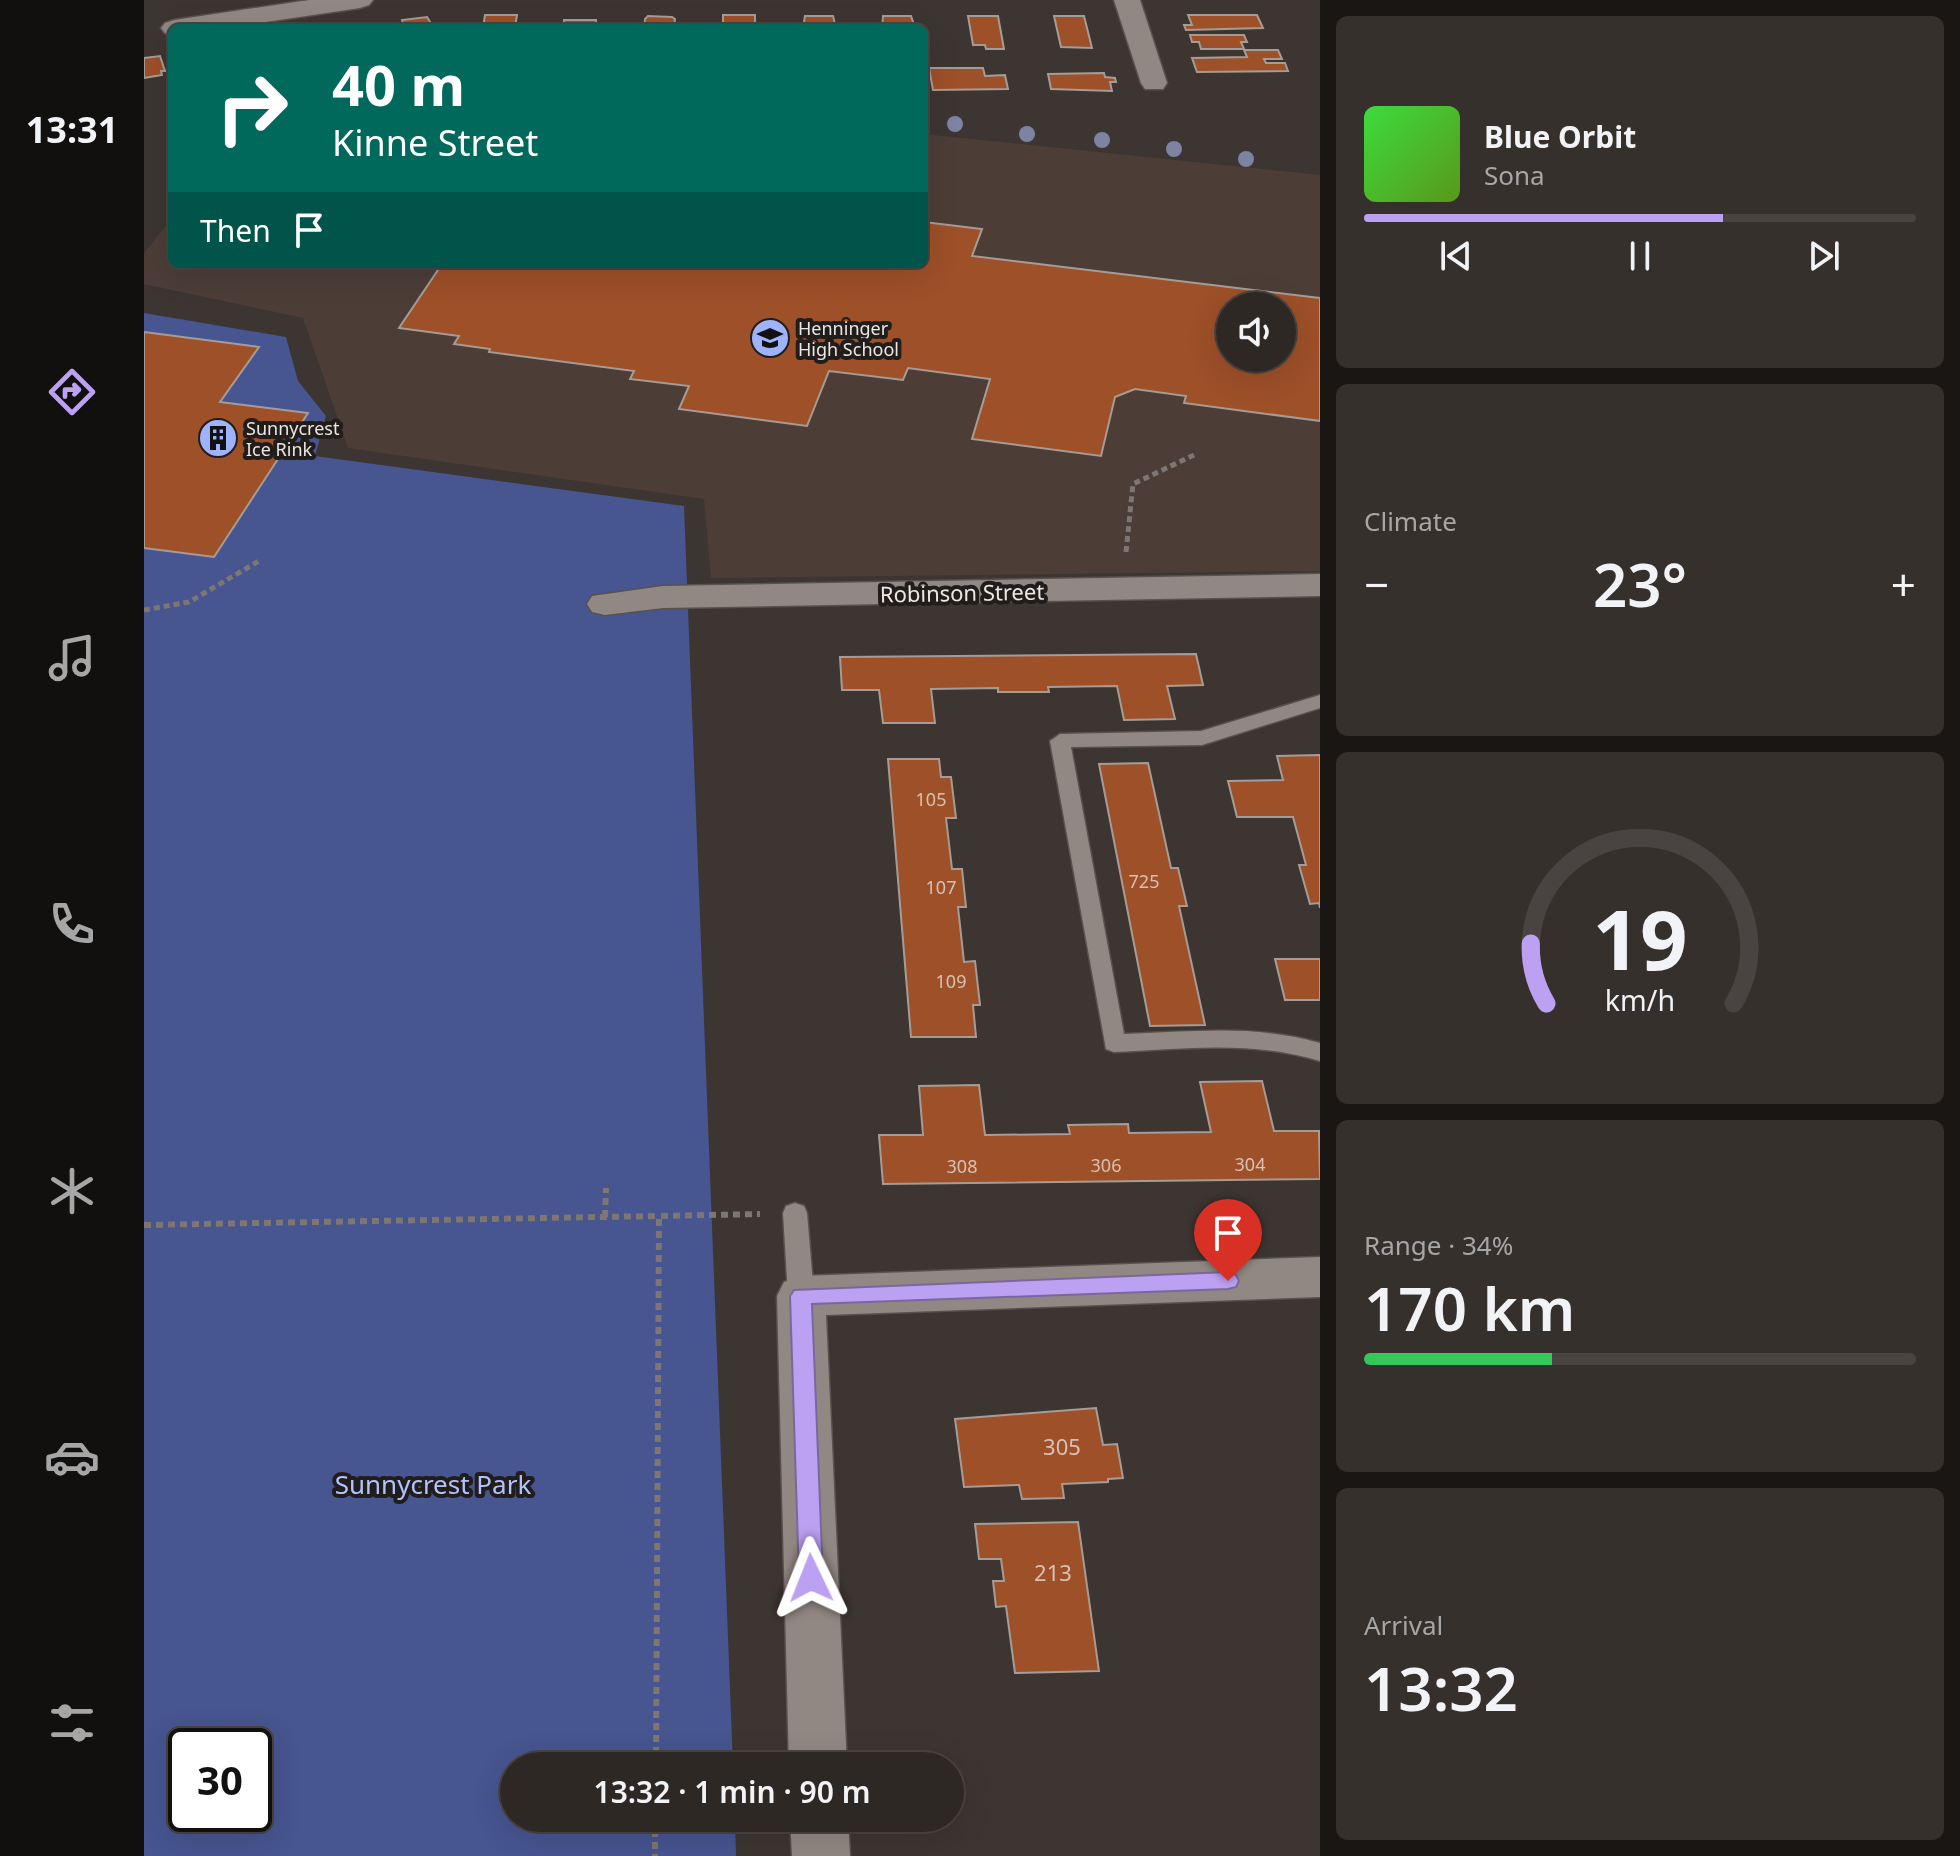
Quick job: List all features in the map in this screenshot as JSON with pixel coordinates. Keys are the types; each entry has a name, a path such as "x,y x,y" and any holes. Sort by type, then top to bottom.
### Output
{"street":[{"path":"192,24 229,16 360,0"},
{"path":"1127,0 1154,83"},
{"path":"144,32 168,29"},
{"name":"Robinson Street","path":"605,604 663,597 1320,585"},
{"path":"817,1752 801,1296 1320,1277"},
{"path":"820,1832 821,1856"}],"lane":[{"path":"1320,701 1202,738 1060,741 1114,1043 1258,1040 1286,1042 1320,1052"},
{"path":"795,1213 801,1296"}],"path":[{"path":"1122,589 1133,484 1194,455"},
{"path":"144,610 189,602 259,561"},
{"path":"605,1217 606,1188"},
{"path":"144,1225 795,1213"},
{"path":"656,1752 659,1216"},
{"path":"655,1832 655,1856"}],"shaded area":[{"name":"Henninger High School","path":"928,134 1320,175 1320,571 711,578 704,499 348,448 303,318 144,284 144,253 168,223 168,268 928,268"}],"green space":[{"name":"Sunnycrest Park","path":"144,313 286,337 298,381 326,416 315,456 684,506 732,1752 500,1752 500,1832 735,1832 736,1856 144,1856"}],"building":[{"path":"485,15 517,15 516,24 484,24"},
{"path":"723,15 755,15 755,24 723,24"},
{"path":"1188,15 1257,15 1263,28 1186,30 1184,25 1192,25"},
{"path":"648,16 675,19 674,24 644,24"},
{"path":"805,16 833,16 835,24 804,24"},
{"path":"883,16 911,16 914,24 882,24"},
{"path":"968,16 998,16 1004,49 973,45"},
{"path":"1054,16 1084,16 1092,48 1061,47"},
{"path":"427,17 431,24 398,24 403,23 402,20"},
{"path":"564,20 596,20 596,24 564,24"},
{"path":"1190,35 1244,35 1247,42 1241,42 1244,49 1201,49 1199,42 1192,42"},
{"path":"1244,50 1278,50 1282,59 1264,59 1266,63 1285,63 1288,71 1197,72 1192,58 1247,57"},
{"path":"160,56 165,71 161,71 162,75 144,78 144,58"},
{"path":"929,68 983,68 985,76 1005,75 1008,89 933,90"},
{"path":"1104,73 1105,77 1115,78 1116,82 1110,82 1112,91 1051,89 1048,74"},
{"path":"928,222 982,229 972,256 1270,292 1216,292 1216,372 1296,372 1296,295 1320,298 1320,421 1184,403 1186,396 1135,389 1115,397 1101,456 972,439 990,379 908,368 903,380 829,371 807,426 679,409 689,386 630,379 634,371 489,352 490,349 454,344 459,336 399,328 439,268 928,268"},
{"name":"Sunnycrest Ice Rink","path":"144,332 259,347 220,402 308,413 214,557 144,548"},
{"path":"1196,654 1203,685 1167,686 1175,719 1124,720 1117,686 1048,687 1049,692 998,692 998,688 931,689 935,723 883,723 879,690 842,690 840,657"},
{"path":"1320,755 1320,908 1319,903 1310,904 1299,865 1306,865 1293,817 1237,817 1228,781 1283,780 1277,756"},
{"path":"888,759 939,759 941,777 951,777 956,818 946,818 952,869 962,869 966,907 958,907 964,962 975,961 980,1005 973,1005 976,1037 911,1037"},
{"path":"1148,763 1171,868 1178,868 1187,906 1179,906 1205,1025 1150,1026 1099,764"},
{"path":"1275,959 1320,959 1320,1000 1285,1000"},
{"path":"1262,1081 1274,1131 1319,1131 1320,1179 883,1184 879,1135 923,1135 919,1086 979,1085 985,1135 1070,1134 1068,1125 1128,1124 1129,1133 1211,1132 1200,1082"},
{"path":"1096,1408 1103,1445 1117,1444 1123,1478 1108,1479 1108,1482 1062,1484 1064,1498 1022,1499 1019,1485 964,1487 955,1419"},
{"path":"1078,1522 1099,1671 1015,1673 1006,1606 996,1607 993,1581 1004,1581 1001,1559 979,1559 975,1524"}],"place":[{"name":"Henninger High School","path":"770,338"},
{"name":"Sunnycrest Ice Rink","path":"218,438"}],"route":[{"path":"811,1578 801,1296 1228,1281"}]}
